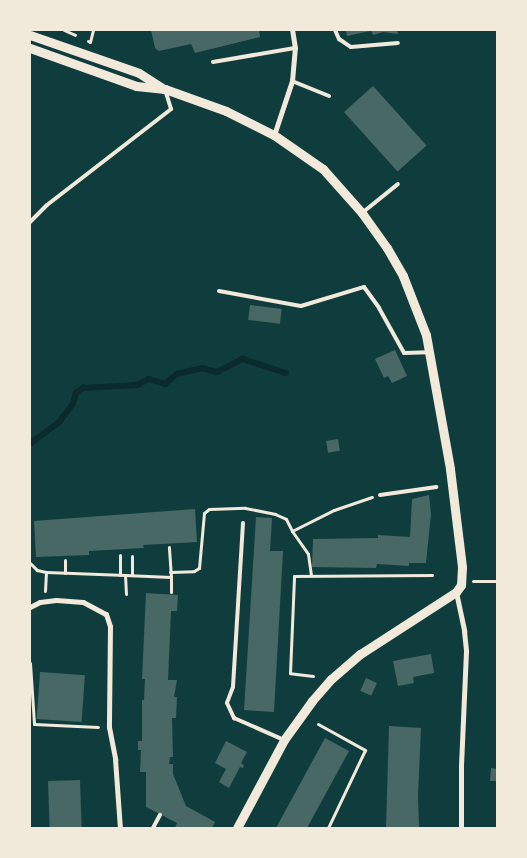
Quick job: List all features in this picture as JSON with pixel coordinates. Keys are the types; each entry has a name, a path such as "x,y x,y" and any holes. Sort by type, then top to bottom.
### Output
{"street":[{"path":"274,135 292,81 295,48 292,30"},
{"path":"30,35 139,72 165,90"},
{"path":"30,48 136,86 165,90 226,111 274,135 323,169 362,213 403,276 416,306 431,352 450,469 462,581 456,592 360,654 331,679 312,700 284,740 237,828"},
{"path":"456,592 466,651 461,767 461,828"},
{"path":"30,607 40,602 56,600 83,602 106,614 110,626 109,728 115,758 120,828"}],"lane":[{"path":"335,30 339,39 351,47 398,43"},
{"path":"213,62 295,48"},
{"path":"292,81 329,96"},
{"path":"30,222 47,206 171,109 165,90"},
{"path":"362,213 398,184"},
{"path":"219,291 301,306 364,287 379,308 404,353 431,352"},
{"path":"380,495 436,487"},
{"path":"244,523 233,687 227,703 234,718 284,740"},
{"path":"152,828 160,814"}],"path":[{"path":"90,42 93,30"},
{"path":"292,531 334,510 380,495"},
{"path":"170,572 194,571 199,568 204,513 208,509 244,508 275,514 286,519 308,554 311,575"},
{"path":"169,547 171,592"},
{"path":"120,555 120,575"},
{"path":"132,556 132,575"},
{"path":"65,560 65,573"},
{"path":"30,563 37,570 46,572 170,577"},
{"path":"45,591 46,572"},
{"path":"126,575 126,594"},
{"path":"314,676 290,673 294,576 432,575"},
{"path":"462,581 497,581"},
{"path":"30,663 32,666 31,718 34,724 101,727"},
{"path":"318,724 365,750 328,828"}],"building":[{"path":"151,30 259,30 260,37 195,53 191,44 159,51 155,48"},
{"path":"346,30 370,30 370,31 347,36"},
{"path":"371,30 397,30 398,34 383,32 373,35"},
{"path":"373,86 427,145 398,172 344,112"},
{"path":"250,305 282,309 280,324 248,320"},
{"path":"395,350 407,376 392,383 388,376 384,378 375,359"},
{"path":"338,439 340,451 328,453 326,441"},
{"path":"429,495 431,514 426,563 409,563 409,566 377,564 376,568 312,567 313,539 378,538 378,535 410,537 412,499"},
{"path":"195,509 197,542 143,545 144,548 89,551 89,555 36,557 34,521"},
{"path":"256,517 272,518 270,551 283,551 274,712 244,710"},
{"path":"146,593 178,595 177,611 171,611 168,680 177,680 174,697 177,697 176,718 172,718 173,757 170,757 169,764 173,764 173,774 186,806 215,822 212,828 175,828 177,823 146,807 146,772 140,772 141,750 138,750 138,741 142,741 142,700 144,700 145,679 142,679"},
{"path":"431,654 434,673 413,677 414,683 398,686 393,661"},
{"path":"40,672 85,675 82,722 37,719"},
{"path":"366,678 377,683 371,696 360,691"},
{"path":"389,726 421,728 418,796 419,828 386,828"},
{"path":"325,738 349,751 307,828 276,828"},
{"path":"226,741 247,752 241,763 244,765 243,768 240,767 229,788 219,782 226,769 215,763"},
{"path":"491,768 497,769 497,781 490,781"},
{"path":"80,780 82,828 50,828 48,781"}],"waterway":[{"path":"30,444 60,421 73,404 76,393 83,388 137,385 149,379 165,384 177,374 202,368 217,372 243,359 286,373"}]}
